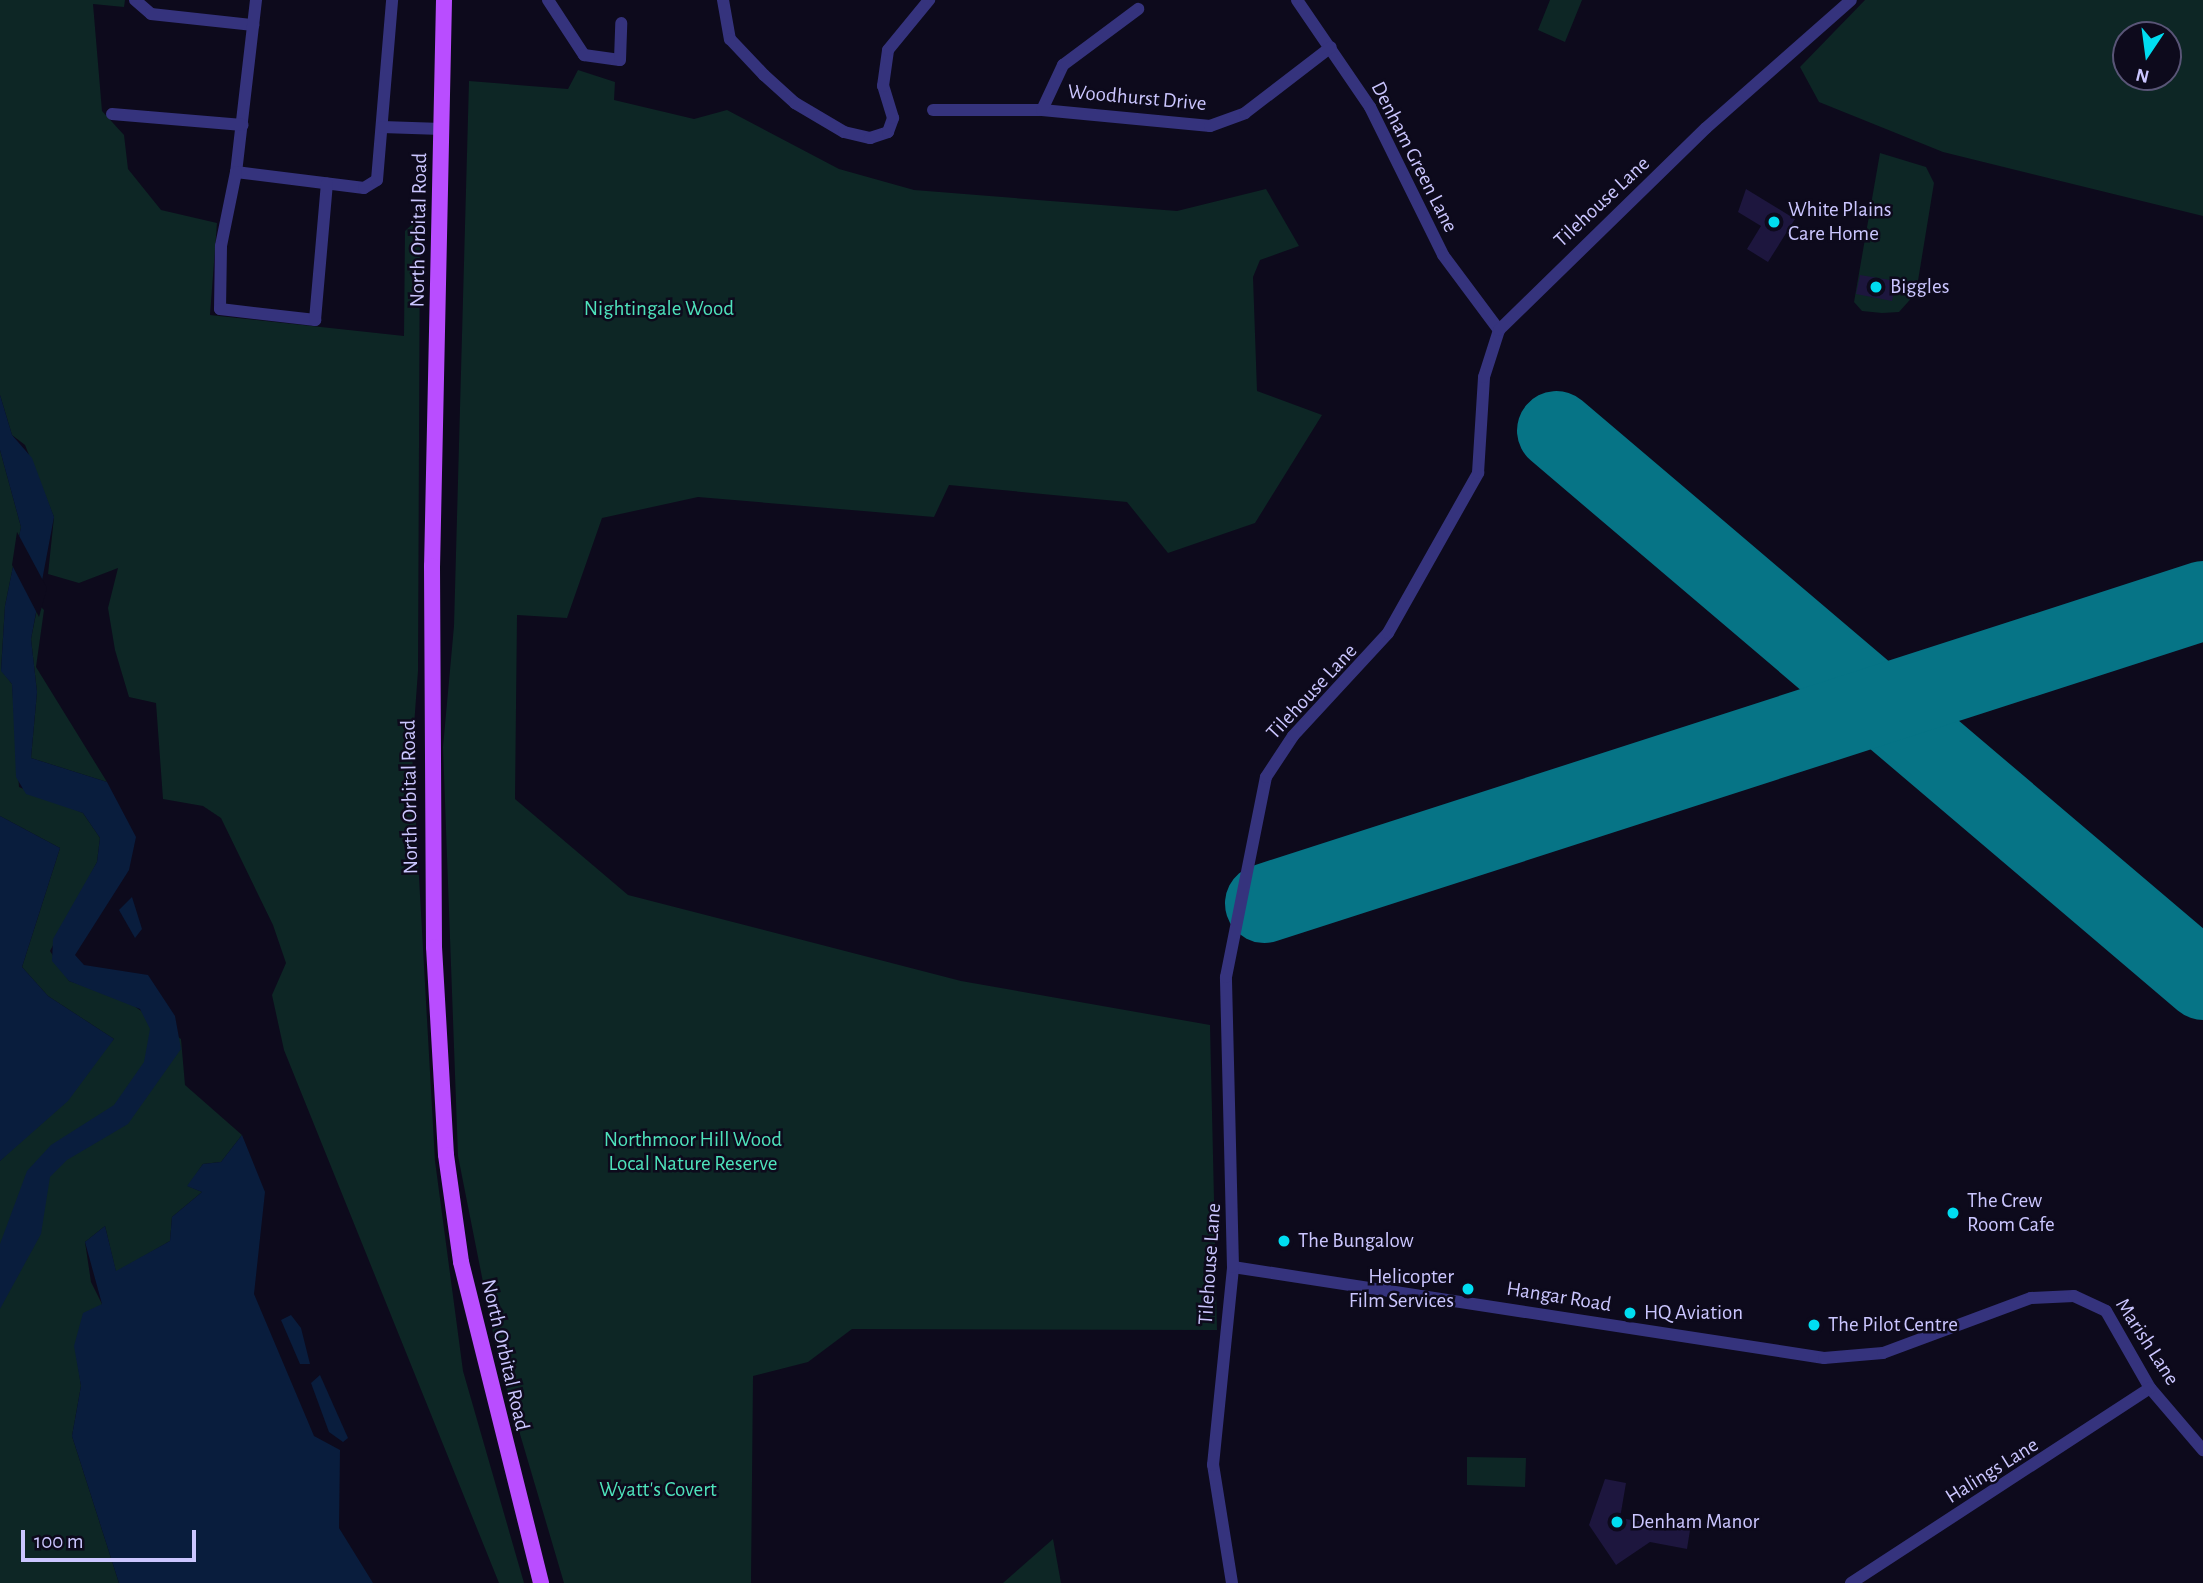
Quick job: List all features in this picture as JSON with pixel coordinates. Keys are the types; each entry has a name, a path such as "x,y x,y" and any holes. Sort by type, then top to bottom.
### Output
{"main road":[{"name":"North Orbital Road","path":"444,0 430,743 446,1155 461,1262 541,1583"}],"street":[{"path":"135,0 151,14 253,25"},
{"path":"256,0 243,125 221,246 220,309 315,320 327,184"},
{"path":"236,172 327,184 372,186 382,127 392,0"},
{"path":"548,0 584,55 621,60 621,23"},
{"path":"723,0 730,39 764,75 795,103 844,132 870,138 888,132 893,118 883,86 888,50 929,0"},
{"name":"Denham Green Lane","path":"1297,0 1370,107 1443,255 1499,330"},
{"name":"Tilehouse Lane","path":"1232,1583 1213,1465 1233,1267 1226,977 1260,793 1293,736 1388,633 1478,473 1484,377 1499,330 1706,128 1851,0"},
{"name":"Woodhurst Drive","path":"1042,110 1063,65 1138,9"},
{"name":"Woodhurst Drive","path":"933,110 1042,110 1210,126 1245,113 1331,47"},
{"path":"111,114 243,125"},
{"path":"382,127 442,129"},
{"name":"Hangar Road","path":"1233,1267 1824,1359 1883,1353 1997,1309"},
{"name":"Marish Lane","path":"1997,1309 2074,1296 2099,1304 2150,1388 2203,1450"},
{"name":"Halings Lane","path":"1851,1583 2150,1388"}],"green space":[{"path":"0,0 125,0 124,7 93,4 102,111 124,135 128,169 161,210 217,223 210,315 404,336 405,231 420,217 418,671 412,753 435,1161 463,1371 524,1583 499,1583 284,1050 272,995 286,963 273,925 221,818 203,806 163,799 156,703 129,697 115,650 108,608 118,568 79,583 48,574 54,517 25,445 12,435 0,395"},
{"path":"1550,0 1582,0 1565,42 1538,30"},
{"path":"1865,0 2203,0 2203,216 1943,152 1819,102 1800,67"},
{"path":"578,70 615,82 614,100 694,119 727,110 839,169 914,190 1177,211 1266,189 1299,246 1260,260 1253,277 1257,391 1322,415 1255,523 1168,553 1127,502 949,485 934,517 698,497 602,518 567,618 517,615 515,799 628,895 961,981 1210,1025 1217,1330 852,1329 808,1362 753,1376 751,1583 564,1583 499,1363 458,1156 443,747 454,626 469,81 568,89"},
{"path":"1880,153 1926,167 1934,183 1916,293 1899,312 1862,311 1854,302"},
{"path":"0,450 21,527 5,606 1,670 12,684 19,787 83,813 100,838 97,862 50,951 69,981 127,1001 181,1039 185,1085 242,1135 221,1162 203,1164 188,1186 202,1192 172,1217 170,1241 116,1272 105,1226 85,1242 91,1282 102,1304 75,1346 81,1386 72,1436 119,1583 0,1583 0,1161 114,1039 48,996 22,967 60,848 0,816"},
{"path":"38,604 44,610 36,667 107,782 31,758 37,692 31,639"},
{"path":"1467,1457 1526,1458 1525,1487 1467,1485"},
{"path":"1053,1539 1061,1583 1003,1583"}],"water":[{"path":"0,395 12,435 32,458 54,517 31,639 37,692 31,758 107,782 136,837 129,870 75,955 84,965 148,975 175,1016 181,1049 128,1124 67,1160 50,1177 41,1234 0,1309 0,1244 27,1171 51,1145 114,1105 144,1062 150,1029 140,1009 69,981 52,961 53,939 97,862 100,838 83,813 26,794 16,777 12,684 1,671 5,606 21,527 0,450"},
{"path":"0,816 60,848 22,967 48,996 114,1039 68,1101 0,1161"},
{"path":"132,897 142,929 135,938 119,910"},
{"path":"242,1135 265,1192 254,1294 314,1436 340,1450 339,1528 373,1583 119,1583 72,1436 81,1386 74,1346 83,1313 102,1304 85,1242 105,1226 116,1271 170,1241 172,1217 202,1192 187,1186 203,1164 221,1162"},
{"path":"291,1315 301,1328 310,1364 300,1364 281,1320"},
{"path":"320,1375 348,1438 343,1442 329,1432 311,1383"}],"pier":[{"path":"17,532 47,588 39,617 12,565"}],"building":[{"name":"White Plains Care Home","path":"1746,189 1795,219 1768,262 1747,249 1761,226 1738,212"},
{"name":"Biggles","path":"1860,275 1896,281 1892,301 1856,294"},
{"name":"Denham Manor","path":"1605,1479 1626,1483 1620,1518 1690,1530 1687,1549 1650,1542 1616,1565 1589,1525"}],"runway":[{"path":"1556,430 2203,980"},
{"path":"1264,903 2203,600"}],"place":[{"name":"White Plains Care Home","path":"1774,222"},
{"name":"Biggles","path":"1876,287"},
{"name":"The Crew Room Cafe","path":"1953,1213"},
{"name":"The Bungalow","path":"1284,1241"},
{"name":"Helicopter Film Services","path":"1468,1289"},
{"name":"HQ Aviation","path":"1630,1313"},
{"name":"The Pilot Centre","path":"1814,1325"},
{"name":"Denham Manor","path":"1617,1522"}],"park label":[{"name":"Nightingale Wood","path":"659,309"},
{"name":"Northmoor Hill Wood Local Nature Reserve","path":"693,1152"},
{"name":"Wyatt's Covert","path":"658,1490"}]}
